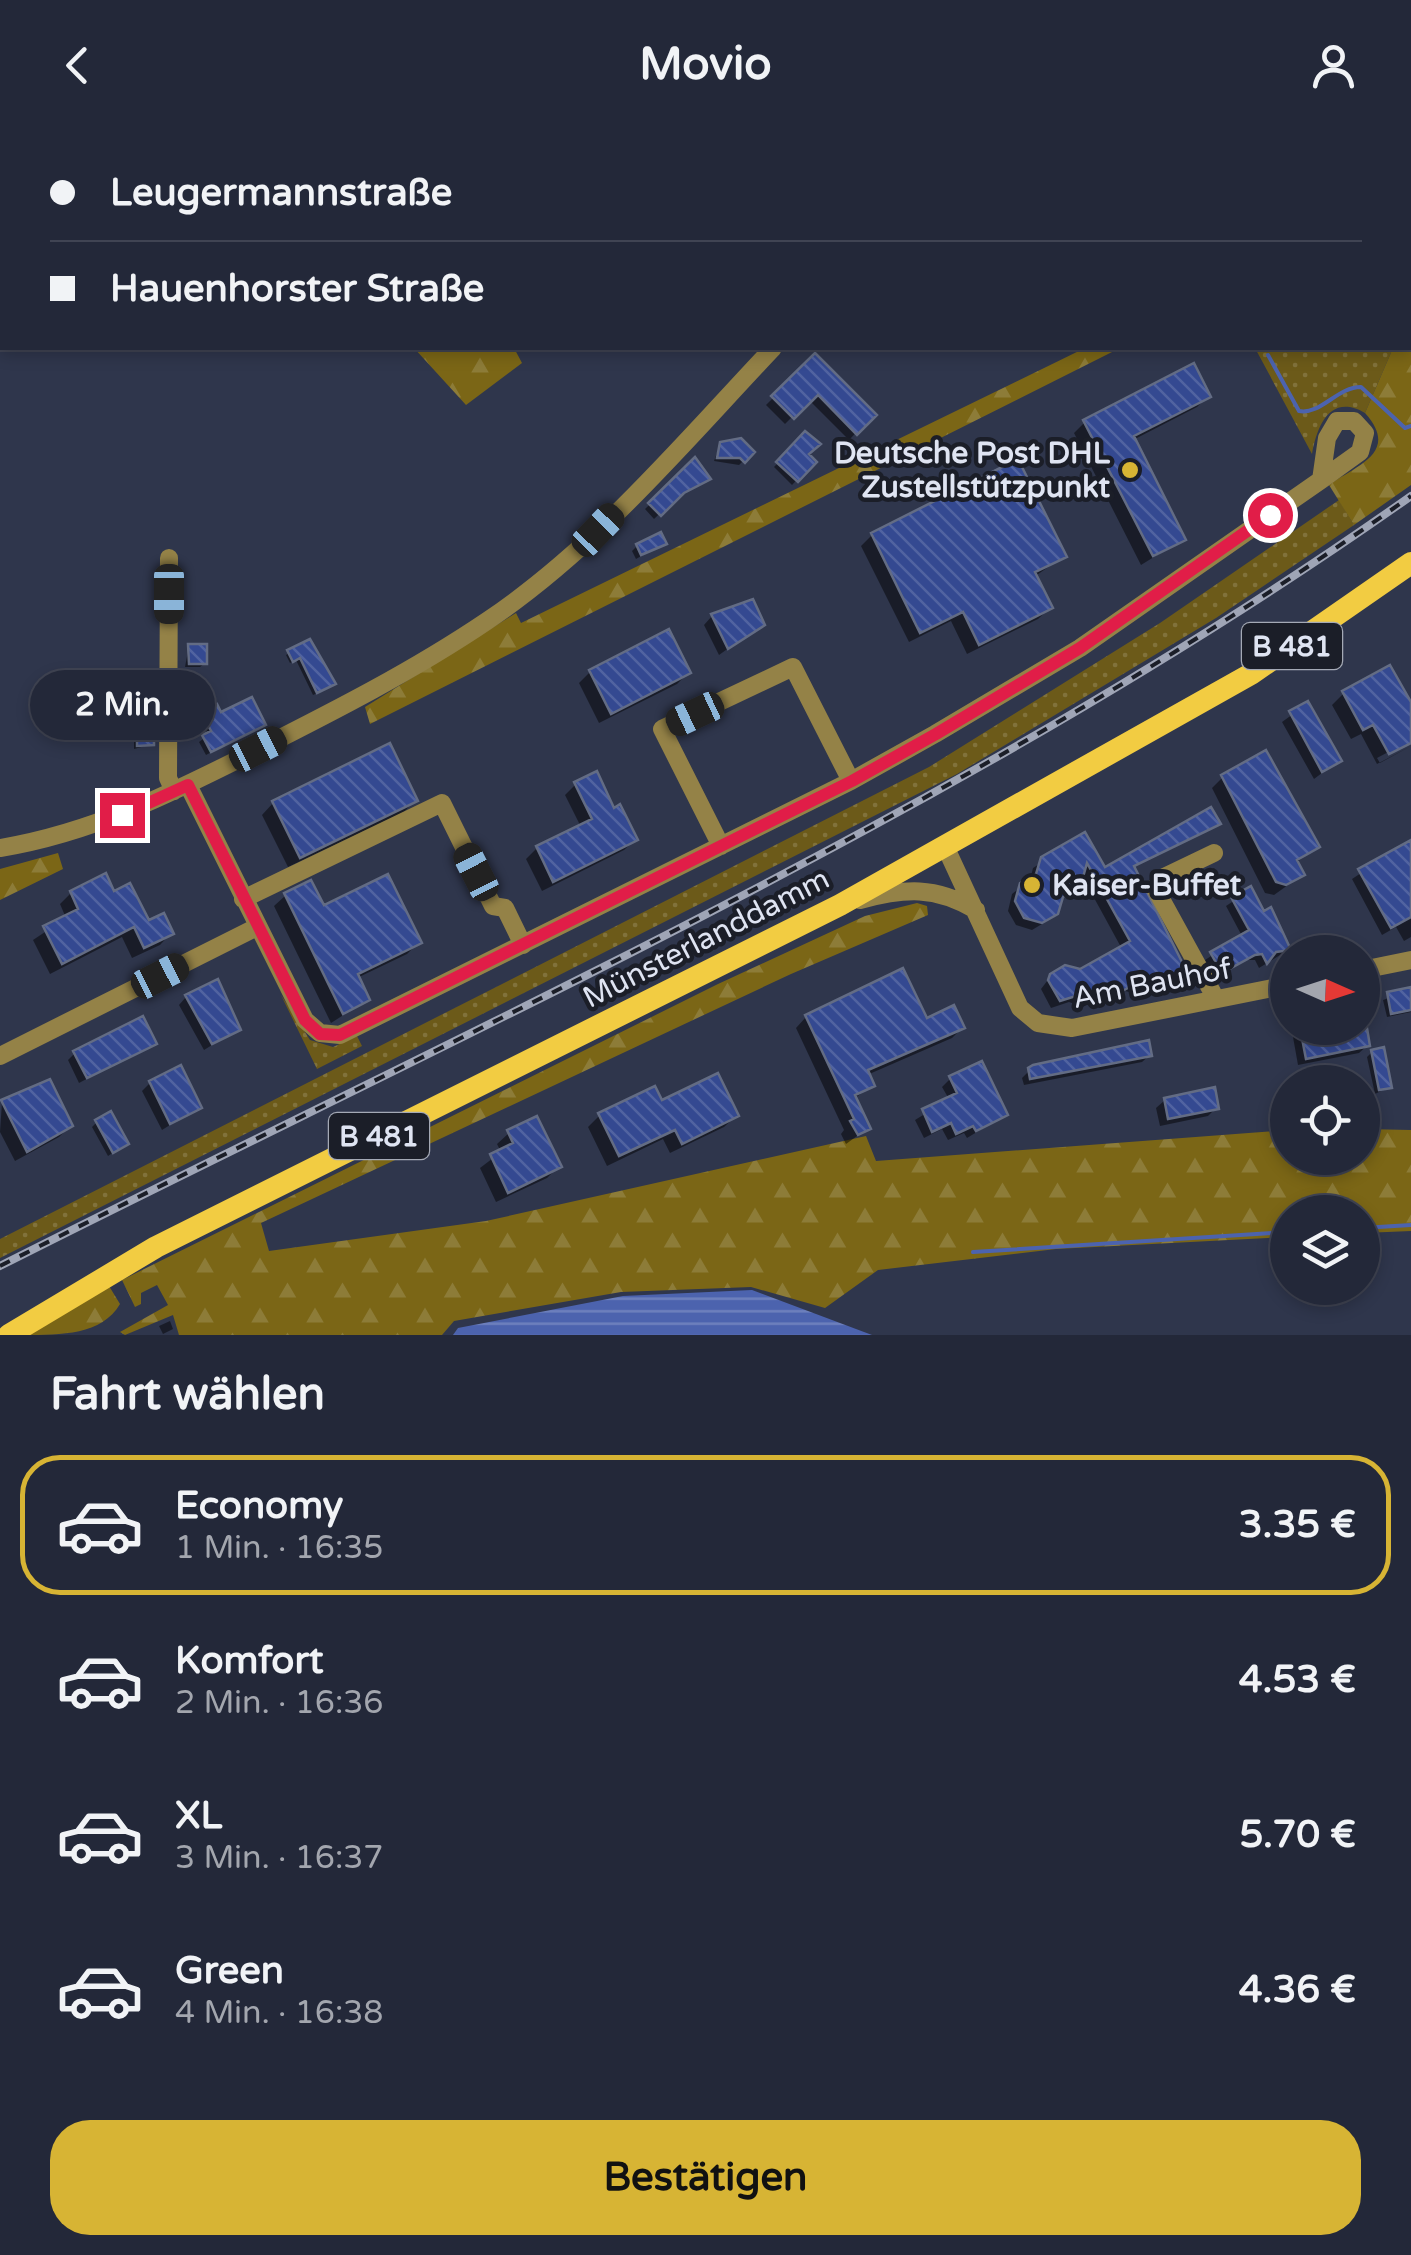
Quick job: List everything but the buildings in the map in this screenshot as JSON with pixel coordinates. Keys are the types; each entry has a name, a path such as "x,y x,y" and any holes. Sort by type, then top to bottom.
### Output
{"main road":[{"name":"Münsterlanddamm","path":"9,1335 138,1257 840,905 1252,674 1411,563"}],"street":[{"path":"0,848 48,840 122,815 382,686 490,620 598,530 771,350"},
{"path":"170,558 168,778 180,788 243,899 305,1020 330,1036 356,1029 457,968 523,945 852,781 1080,648 1321,480"},
{"path":"721,846 662,729 793,667 852,781"},
{"path":"243,899 442,803 493,906 505,908 523,945"},
{"name":"Am Bauhof","path":"945,846 1014,998 1038,1024 1072,1028 1270,988"},
{"path":"1214,853 1164,877 1155,888 1216,999"},
{"path":"840,905 896,890 926,889 950,895 976,910"},
{"path":"0,1056 256,928"},
{"path":"1380,966 1411,960"}],"shaded area":[{"path":"1256,350 1392,350 1365,413 1343,407 1334,410 1317,433 1312,454"},
{"path":"1339,500 1354,525 1216,618 957,774 0,1258 0,1239 929,767 1160,623"},
{"path":"281,995 310,1040 333,1047 357,1036 362,1046 317,1069"}],"green space":[{"path":"416,350 515,350 522,363 466,405"},
{"path":"1081,350 1116,350 370,724 365,707 516,613 521,623"},
{"path":"1392,350 1411,350 1411,485 1354,525 1329,485 1370,457 1376,448 1375,427 1365,413"},
{"path":"58,853 63,869 0,900 0,869"},
{"path":"917,903 927,906 928,915 791,974 261,1223 269,1251 486,1221 866,1136 876,1161 1270,1131 1270,1175 1380,1175 1380,1129 1411,1130 1411,1231 1380,1232 1380,1195 1270,1195 1270,1238 1056,1249 878,1270 825,1308 751,1287 621,1292 454,1321 442,1335 179,1335 173,1315 125,1335 120,1332 168,1305 157,1285 141,1293 141,1304 135,1307 122,1280 718,984 865,916"},
{"path":"109,1286 120,1304 103,1322 79,1331 24,1335"}],"water":[{"path":"752,1290 872,1335 453,1335 458,1328 623,1296"}],"waterway":[{"path":"1268,355 1299,411 1315,409 1344,391 1361,387 1405,428 1411,426"},
{"path":"1380,1227 1411,1225"},
{"path":"973,1252 1270,1233"}],"railway":[{"path":"0,1266 541,998 898,812 1073,713 1244,608 1411,496"}],"place":[{"name":"Deutsche Post DHL Zustellstützpunkt","path":"1130,470"},
{"name":"Kaiser-Buffet","path":"1032,885"}],"route":[{"path":"122,815 188,785 305,1020 320,1034 340,1035 852,781 1080,648 1270,515"}]}
